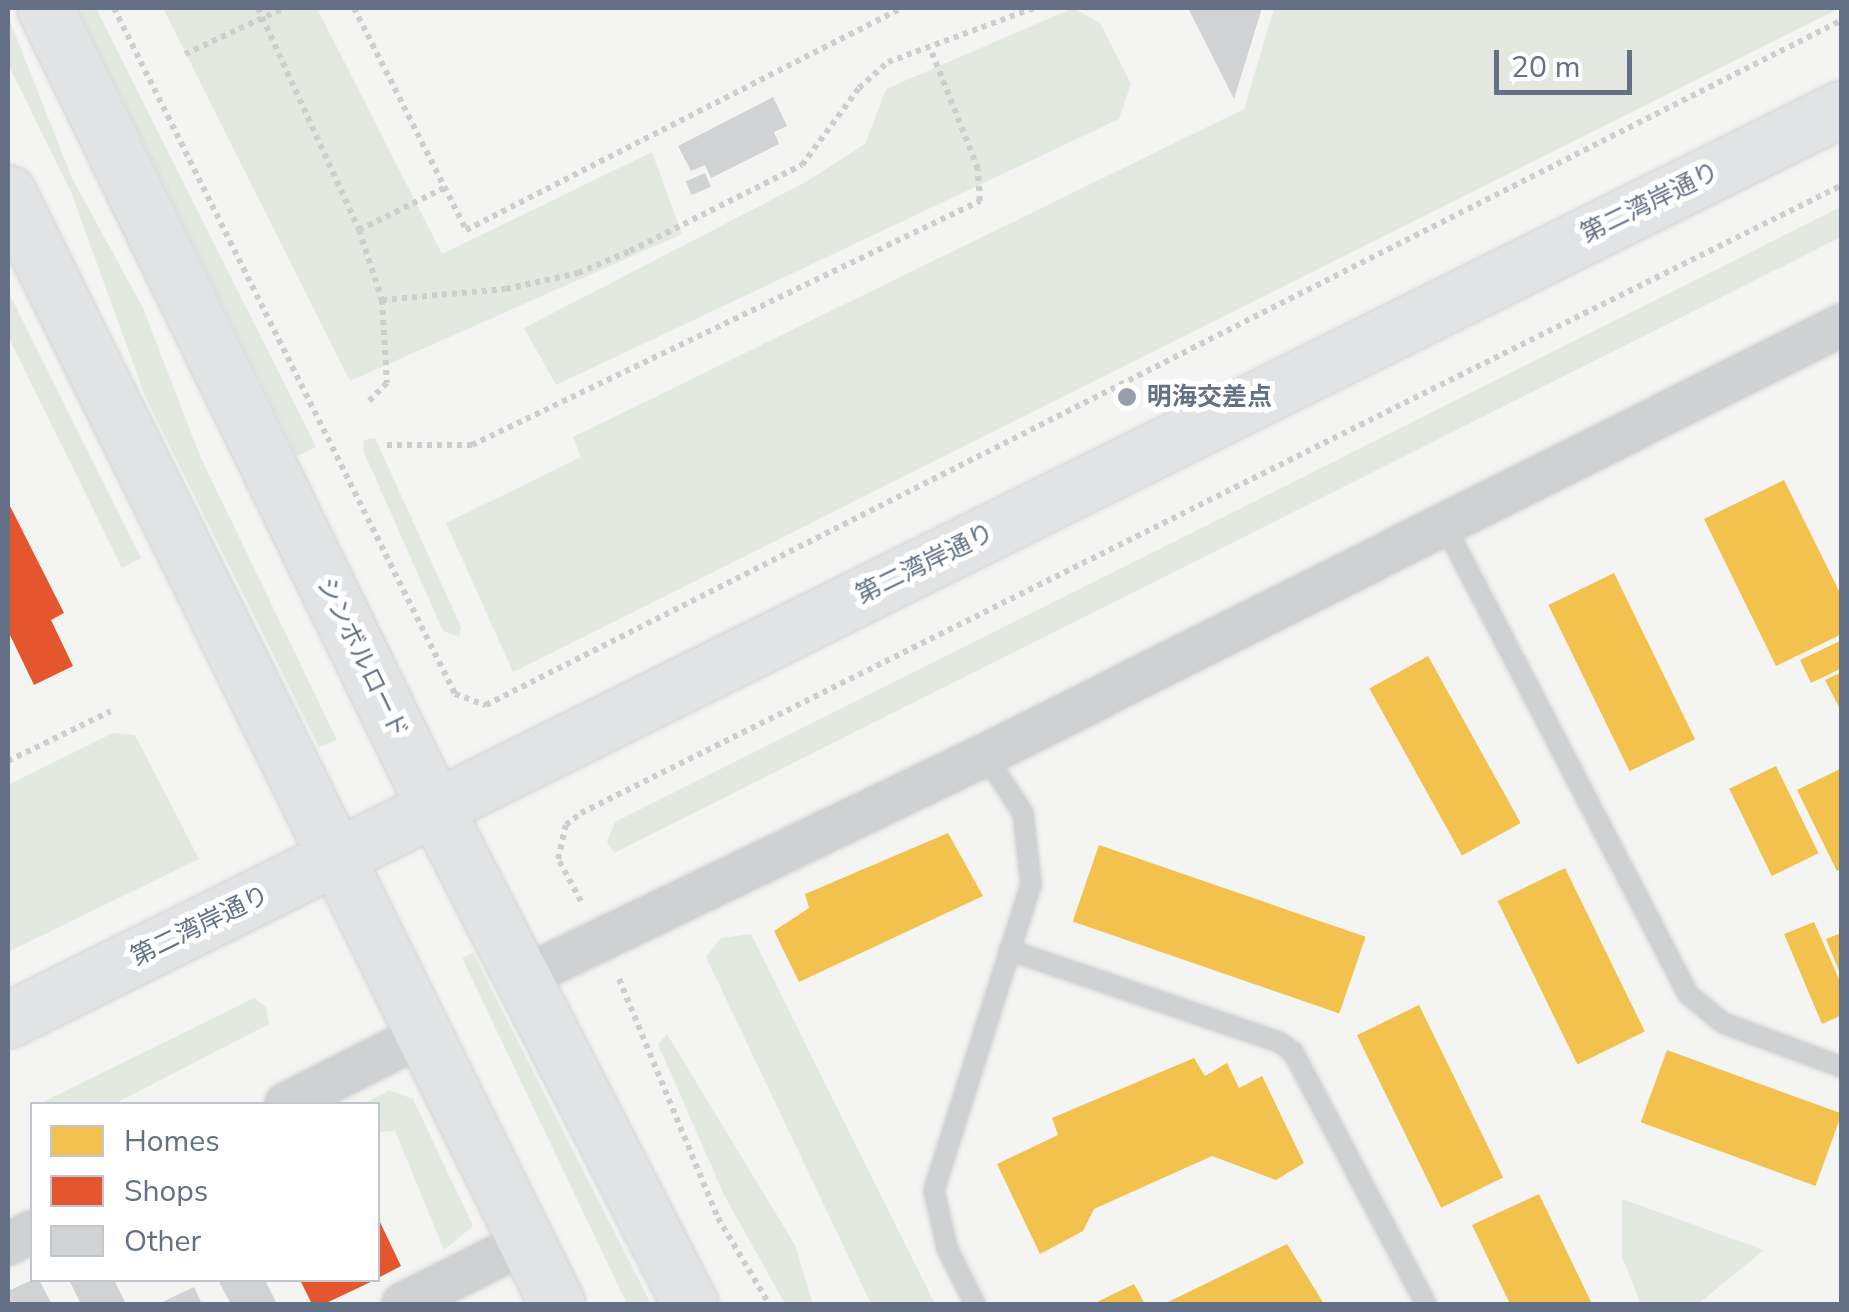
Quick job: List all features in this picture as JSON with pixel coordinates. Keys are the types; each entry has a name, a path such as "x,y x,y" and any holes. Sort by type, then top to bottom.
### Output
{"street":[{"name":"シンボルロード","path":"45,8 435,808 690,1304"},
{"name":"第二湾岸通り","path":"8,1020 1842,108"},
{"path":"8,192 557,1304"},
{"path":"524,977 985,755 1842,326"},
{"path":"290,1102 424,1034"},
{"path":"404,1304 526,1242"}],"lane":[{"path":"1444,524 1688,994 1723,1023 1842,1067"},
{"path":"974,1304 947,1248 934,1190 1031,884 1031,853 1023,813 985,755"},
{"path":"1009,950 1280,1042 1293,1052 1426,1304"}],"path":[{"path":"114,8 455,694 486,705 1842,20"},
{"path":"258,8 359,230 382,300 387,383 368,404"},
{"path":"185,54 284,8"},
{"path":"354,8 466,230 900,8"},
{"path":"382,300 506,290 578,273 630,251 802,165 859,88 888,62 1034,8"},
{"path":"387,445 472,445 980,201 978,169 930,48"},
{"path":"769,1304 718,1218 602,939 558,859 566,826 581,813 1842,184"},
{"path":"359,230 444,188"},
{"path":"8,762 111,711"}],"shaded area":[{"path":"78,8 96,8 316,447 297,456"},
{"path":"163,8 317,8 442,254 652,152 682,234 350,381"},
{"path":"1073,8 1100,23 1131,84 1119,119 556,385 524,328 804,183 865,144 886,89"},
{"path":"1274,8 1840,8 513,672 446,523 581,457 573,437 1244,109"},
{"path":"8,16 72,178 143,308 200,456 337,740 319,747 145,396 71,192 8,64"},
{"path":"1841,207 1841,237 614,853 607,842 615,822"},
{"path":"8,291 141,558 122,568 8,336"},
{"path":"375,438 461,627 459,637 443,631 363,450 364,440"},
{"path":"113,733 135,735 199,859 8,952 8,785"},
{"path":"751,934 935,1304 871,1304 706,957 721,938"},
{"path":"473,953 651,1304 627,1304 462,958"},
{"path":"254,998 266,1007 269,1024 118,1102 43,1102"},
{"path":"667,1034 795,1245 813,1304 785,1304 724,1195 658,1044"},
{"path":"389,1090 413,1099 473,1226 444,1250 395,1131 380,1132 380,1102 367,1102"},
{"path":"1622,1199 1764,1250 1698,1304 1641,1304 1622,1257"}],"building: Homes":[{"path":"1784,480 1842,597 1842,634 1776,666 1704,519"},
{"path":"1614,573 1695,739 1629,771 1548,605"},
{"path":"1842,640 1842,668 1811,683 1800,660"},
{"path":"1428,656 1521,823 1462,856 1369,688"},
{"path":"1842,672 1842,713 1825,680"},
{"path":"1776,766 1819,853 1772,876 1729,789"},
{"path":"1842,768 1842,869 1837,871 1797,790"},
{"path":"948,833 983,896 799,982 774,931 809,908 805,894"},
{"path":"1099,845 1366,937 1339,1013 1073,922"},
{"path":"1565,868 1645,1032 1577,1064 1498,901"},
{"path":"1814,922 1842,986 1842,1015 1822,1024 1784,934"},
{"path":"1841,933 1841,976 1826,939"},
{"path":"1419,1005 1503,1178 1441,1208 1357,1035"},
{"path":"1667,1050 1842,1114 1815,1186 1641,1122"},
{"path":"1194,1058 1205,1076 1227,1063 1239,1088 1262,1076 1304,1163 1276,1180 1212,1156 1094,1209 1083,1231 1040,1254 997,1164 1058,1135 1052,1118"},
{"path":"1539,1194 1592,1304 1510,1304 1472,1225"},
{"path":"1287,1244 1324,1304 1164,1304"},
{"path":"1134,1284 1145,1304 1093,1304"}],"building: Shops":[{"path":"8,502 64,613 51,620 73,666 34,685 8,631"},
{"path":"380,1222 401,1266 380,1277"},
{"path":"301,1282 371,1282 324,1304 312,1304"}],"building: Other":[{"path":"1188,8 1262,8 1234,99"},
{"path":"773,97 787,126 774,132 779,144 711,178 705,165 691,171 678,146"},
{"path":"705,173 711,187 692,195 686,181"},
{"path":"30,1281 40,1282 52,1304 8,1304 8,1291"},
{"path":"70,1282 115,1282 125,1302 81,1304"},
{"path":"219,1282 266,1282 277,1304 231,1304"},
{"path":"194,1287 202,1304 158,1304"}],"place":[{"name":"明海交差点","path":"1127,397"}]}
